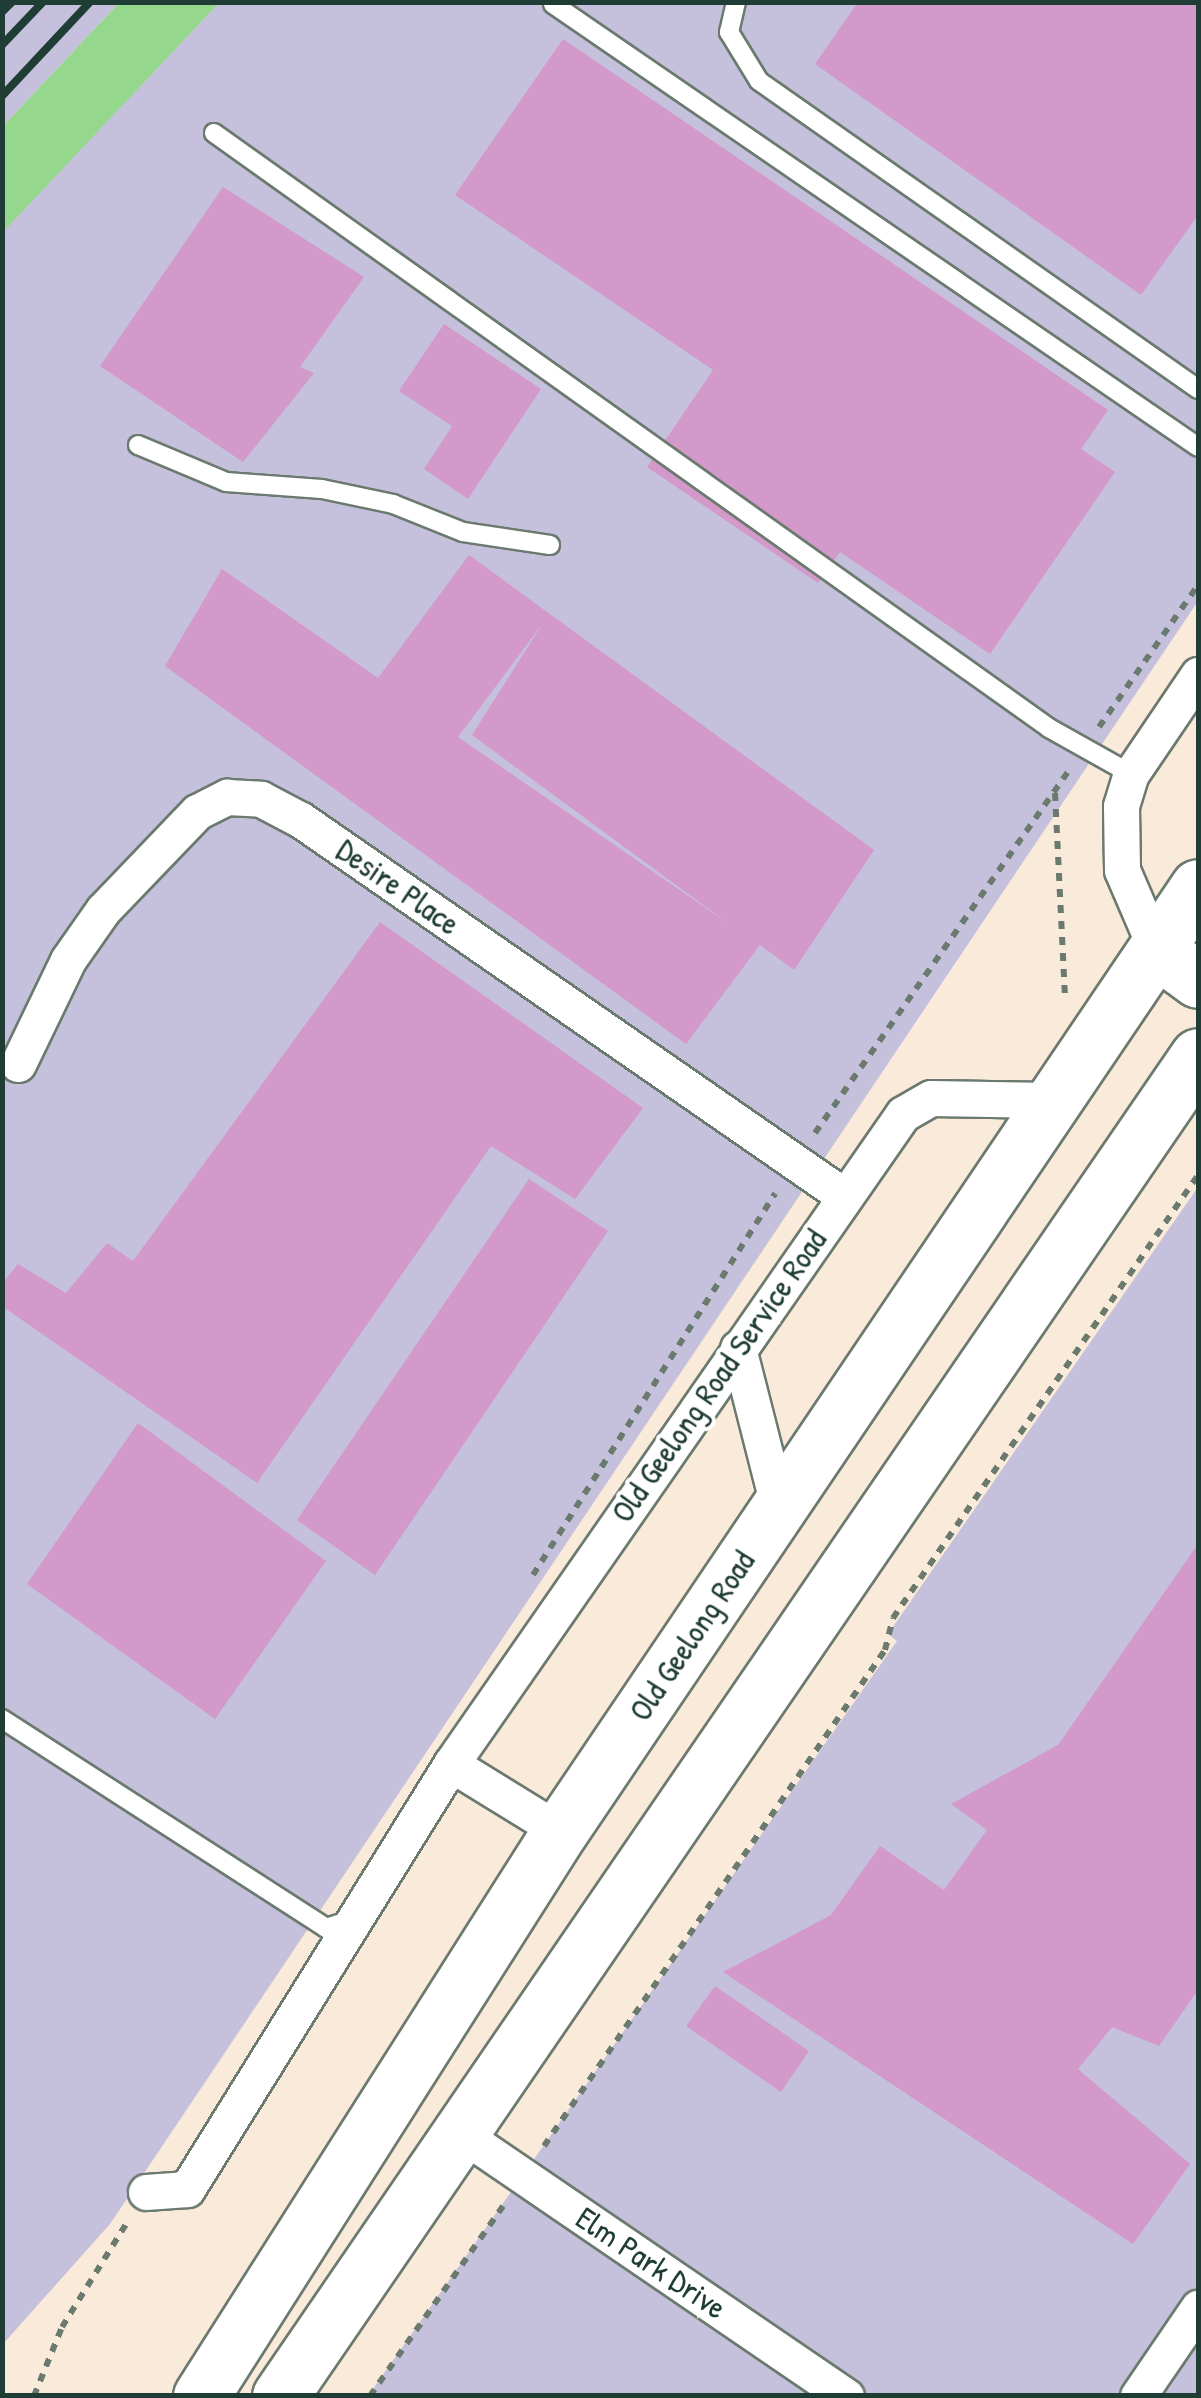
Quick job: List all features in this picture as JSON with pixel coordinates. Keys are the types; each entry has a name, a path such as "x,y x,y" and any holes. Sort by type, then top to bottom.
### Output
{"main road":[{"name":"Old Geelong Road","path":"200,2396 391,2088 1050,1100 1177,964 1198,887"},
{"path":"280,2396 457,2131 1198,1056"},
{"path":"560,1831 631,1878"},
{"path":"391,2088 457,2131"}],"street":[{"path":"1177,964 1122,870 1121,806 1132,774 1198,675"},
{"name":"Desire Place","path":"18,1064 68,960 102,910 196,812 227,797 261,799 301,820 844,1196"},
{"name":"Old Geelong Road Service Road","path":"146,2192 186,2189 451,1764 903,1114 930,1098 1050,1100"},
{"path":"738,1348 779,1508"},
{"path":"451,1764 560,1831"},
{"name":"Elm Park Drive","path":"457,2131 846,2396"},
{"path":"1138,2396 1198,2308"}],"lane":[{"path":"736,2 729,32 759,81 1198,388"},
{"path":"553,4 1198,447"},
{"path":"214,133 377,253 1049,728 1132,774"},
{"path":"138,444 226,482 322,489 393,504 463,532 550,545"},
{"path":"2,1718 326,1928 355,1918"}],"path":[{"path":"1054,790 1066,1012"},
{"path":"370,2396 708,1913 885,1650 893,1618 1198,1174"}],"shaded area":[{"path":"3,3 119,3 3,126"},
{"path":"219,3 1198,3 1198,601 110,2224 3,2344 2,232"},
{"path":"1198,1187 1198,2395 368,2396 897,1641 888,1634"}],"green space":[{"path":"119,3 219,3 3,232 3,126"}],"building":[{"path":"858,2 1198,2 1198,215 1141,295 815,64"},
{"path":"563,39 1108,410 1081,449 1115,472 990,654 840,552 818,583 647,467 713,370 455,195"},
{"path":"223,187 364,277 300,367 314,373 243,462 100,366"},
{"path":"444,324 541,389 468,499 424,469 452,426 399,391"},
{"path":"469,555 874,850 794,970 760,945 686,1044 165,666 222,569 378,678","holes":["543,623 472,735 729,924 458,737"]},
{"path":"380,922 643,1108 575,1199 491,1146 257,1483 2,1306 2,1284 18,1264 66,1293 107,1243 133,1261"},
{"path":"529,1179 608,1231 375,1575 297,1520"},
{"path":"138,1423 326,1561 215,1719 27,1584"},
{"path":"1198,1544 1198,1990 1159,2046 1112,2027 1078,2069 1190,2164 1133,2244 723,1972 831,1915 880,1846 944,1890 987,1830 951,1804 1058,1745"},
{"path":"715,1986 809,2051 781,2092 686,2026"}],"railway":[{"path":"2,12 12,2"},
{"path":"2,45 43,2"},
{"path":"2,96 90,2"}]}
